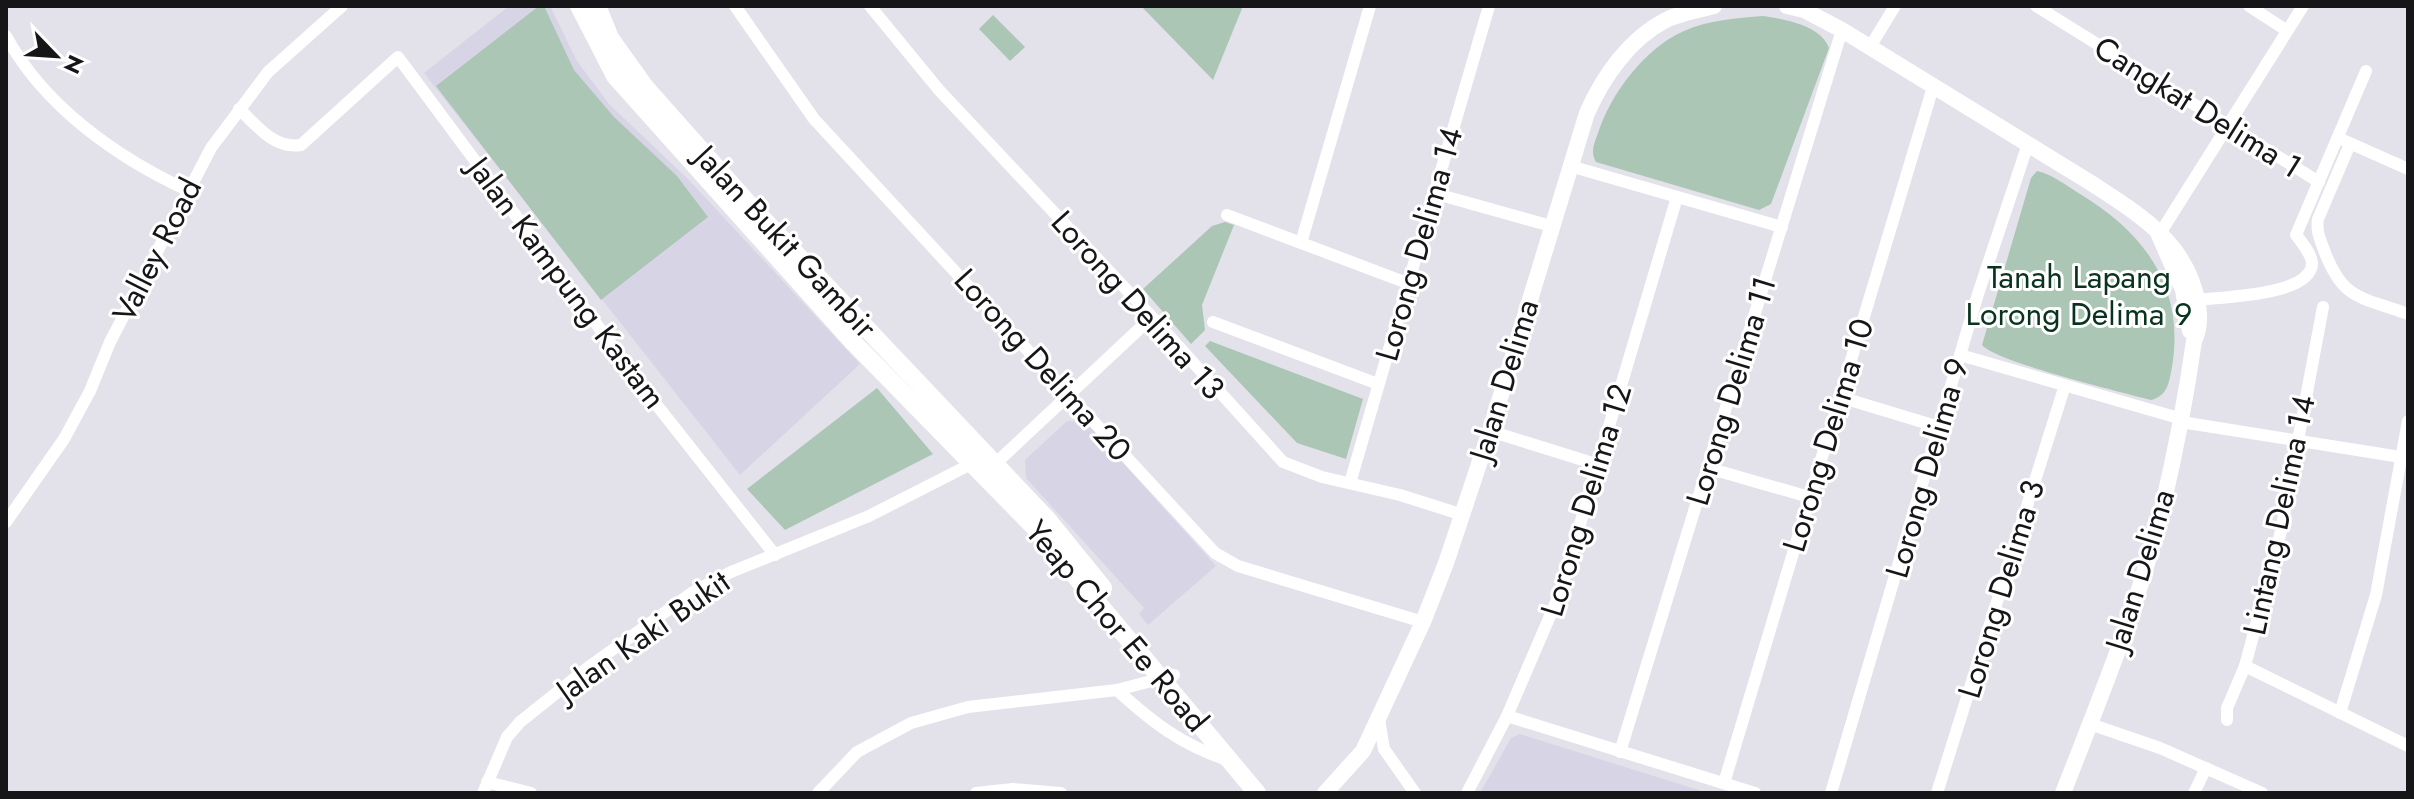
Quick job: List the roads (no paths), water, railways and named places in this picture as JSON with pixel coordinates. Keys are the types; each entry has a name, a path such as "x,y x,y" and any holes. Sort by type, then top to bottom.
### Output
{"main road":[{"name":"Jalan Bukit Gambir","path":"579,6 615,76 853,342 973,463"},
{"name":"Jalan Bukit Gambir","path":"597,6 610,38 665,110 747,202 995,464"},
{"name":"Yeap Chor Ee Road","path":"973,463 1035,528 1270,793"},
{"name":"Yeap Chor Ee Road","path":"995,464 1047,519 1257,793"}],"street":[{"name":"Valley Road","path":"6,522 71,427 110,342 211,148 268,72 342,6"},
{"name":"Lorong Delima 20","path":"735,6 814,119 1215,553 1230,563 1423,622"},
{"name":"Lorong Delima 13","path":"870,6 939,90 1283,462 1297,469 1463,515"},
{"path":"1301,243 1370,6"},
{"name":"Lorong Delima 14","path":"1350,483 1489,6"},
{"name":"Jalan Delima","path":"1325,793 1363,751 1423,622 1463,515 1570,166 1599,86 1617,62 1666,20 1714,6"},
{"name":"Jalan Delima","path":"1787,6 1804,10 1842,30 2126,206 2174,245 2185,263 2197,300 2199,318 2182,420 2161,511 2138,590 2063,793"},
{"path":"1870,47 1895,6"},
{"name":"Cangkat Delima 1","path":"2036,6 2319,182"},
{"path":"2249,6 2286,30"},
{"path":"2159,235 2303,6"},
{"name":"Lorong Delima 11","path":"1620,752 1842,30"},
{"path":"6,36 37,83 69,116 152,174 187,190"},
{"name":"Jalan Kampung Kastam","path":"239,109 277,144 288,147 301,145 398,57 652,399 775,555"},
{"path":"2197,300 2261,294 2297,283 2310,273 2311,259 2296,235 2366,71"},
{"name":"Lorong Delima 10","path":"1724,783 1933,87"},
{"path":"2338,138 2408,169"},
{"name":"Lorong Delima 9","path":"1831,793 1960,355 2028,144"},
{"path":"2350,144 2318,219 2318,232 2332,272 2344,288 2408,314"},
{"path":"1570,166 1782,227"},
{"path":"1433,193 1551,226"},
{"name":"Lorong Delima 12","path":"1467,793 1507,716 1559,595 1677,197"},
{"path":"1227,215 1407,283"},
{"name":"Jalan Delima","path":"2159,235 2183,290 2194,341"},
{"name":"Lintang Delima 14","path":"2227,720 2227,708 2245,666 2281,531 2323,307"},
{"path":"995,464 1152,317"},
{"path":"1213,322 1378,384"},
{"path":"1960,355 2182,420 2405,458"},
{"name":"Lorong Delima 3","path":"1937,793 2065,385"},
{"path":"1840,397 1939,427"},
{"path":"2340,713 2376,595 2405,458 2408,421"},
{"path":"1490,431 1599,465"},
{"name":"Jalan Kaki Bukit","path":"485,788 507,737 515,727 590,666 693,592 731,572 869,516 973,463"},
{"path":"1708,468 1809,497"},
{"path":"2245,666 2408,746"},
{"path":"818,793 857,752 911,723 968,707 1117,690 1169,677"},
{"path":"1117,690 1187,744 1231,761"},
{"path":"1507,716 1755,793"},
{"path":"1379,719 1384,749 1415,793"},
{"path":"2090,724 2262,793"},
{"path":"1363,751 1400,772"},
{"path":"2194,793 2206,768"},
{"path":"485,788 531,793"},
{"path":"976,793 1013,789 1061,793"}],"park label":[{"name":"Tanah Lapang Lorong Delima 9","path":"2079,296"}]}
